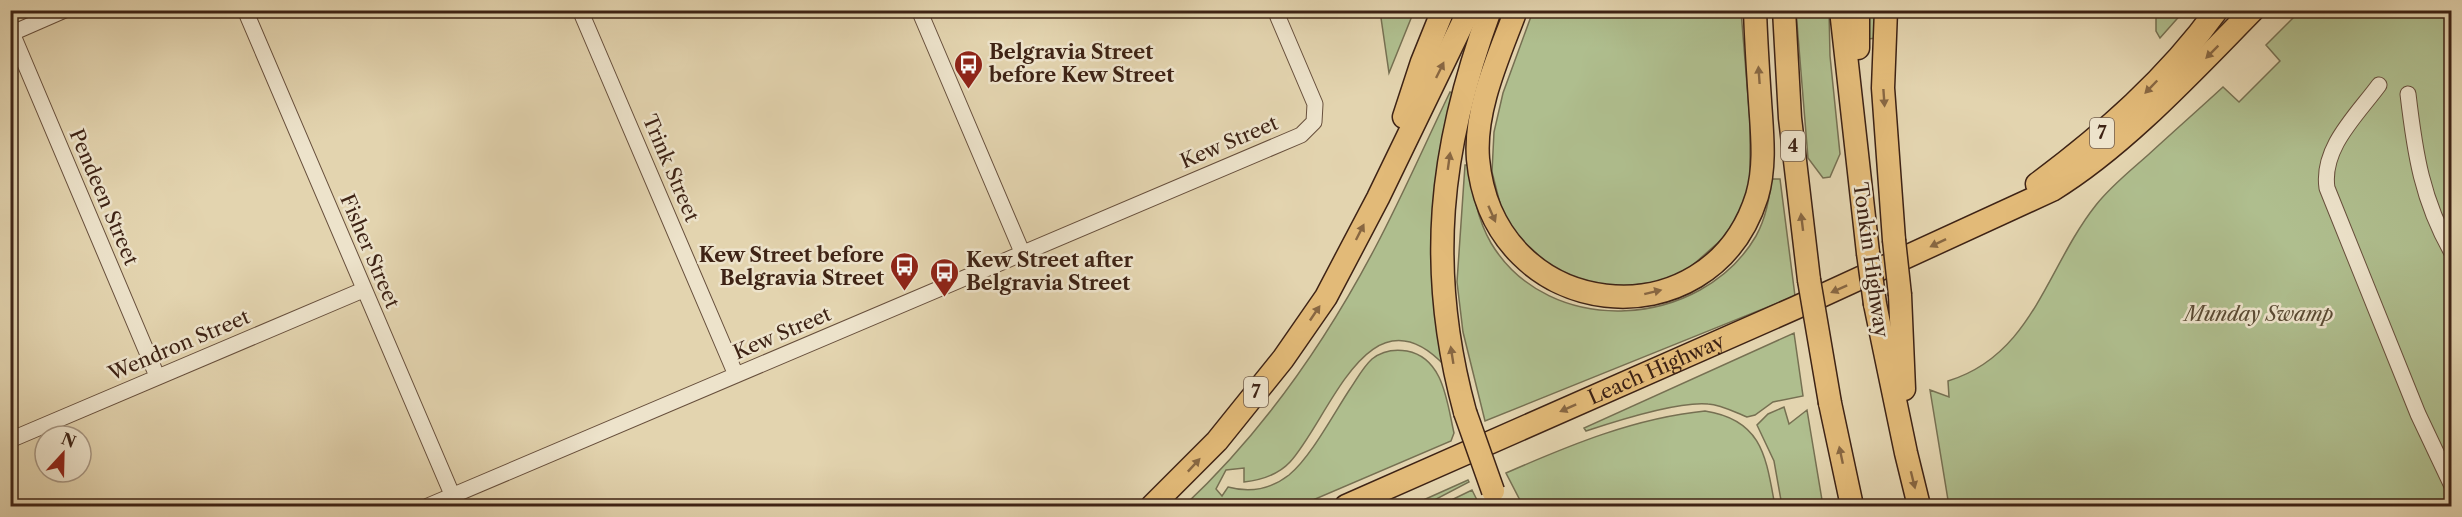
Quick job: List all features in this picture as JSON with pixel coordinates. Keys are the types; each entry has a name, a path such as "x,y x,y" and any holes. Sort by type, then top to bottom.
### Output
{"highway":[{"path":"1378,198 1422,62 1443,10"},
{"path":"1378,198 1469,10"},
{"path":"1490,10 1467,75 1455,121 1444,194 1443,275 1446,320 1456,378 1465,412 1496,499"},
{"path":"1516,10 1490,85 1479,134 1478,158 1482,187 1489,207 1500,231 1514,249 1543,274 1578,291 1601,296 1623,297 1674,286 1703,270 1727,248 1744,225 1751,210 1760,184 1763,153 1755,10"},
{"name":"4","path":"1784,10 1790,118 1809,280 1830,402 1852,507"},
{"name":"Tonkin Highway","path":"1841,10 1861,200 1875,304 1919,507"},
{"path":"1858,10 1861,200"},
{"path":"1886,10 1883,88 1900,295 1906,453"},
{"name":"7","path":"1965,230 2032,188 2107,128 2180,56 2217,10"},
{"path":"1965,230 2052,190 2079,173 2162,100 2253,10"},
{"name":"7","path":"1152,507 1217,441 1289,351 1326,297 1378,198"},
{"name":"Leach Highway","path":"1346,507 1795,309 1965,230"},
{"path":"1369,507 1415,476"}],"street":[{"path":"11,34 65,10"},
{"name":"Fisher Street","path":"245,10 455,501"},
{"name":"Trink Street","path":"580,10 736,375"},
{"path":"919,10 1022,252"},
{"name":"Kew Street","path":"428,507 455,501 736,375 1301,135 1314,122 1315,104 1275,10"},
{"name":"Pendeen Street","path":"11,34 157,376"},
{"path":"2379,85 2332,150 2327,163 2327,188 2418,414 2451,486"},
{"path":"2408,94 2415,155 2425,193 2451,253"},
{"name":"Wendron Street","path":"10,440 363,290"}],"green space":[{"path":"1380,11 1414,11 1389,73"},
{"path":"1533,11 1741,11 1750,122 1750,181 1746,201 1729,233 1686,271 1663,281 1613,288 1561,276 1506,227 1492,172 1494,132 1503,93"},
{"path":"1796,11 1829,11 1830,56 1840,154 1830,177 1823,178 1808,158"},
{"path":"1868,11 1878,11 1877,38 1868,39"},
{"path":"2156,11 2184,11 2160,38 2156,31"},
{"name":"Munday Swamp","path":"2300,11 2451,11 2451,506 1949,506 1930,390 1949,397 1948,381 1977,369 2000,351 2035,307 2079,230 2102,198 2223,87 2239,102 2280,61 2266,45"},
{"path":"1450,92 1454,94 1445,366 1418,345 1394,341 1373,349 1354,367 1305,442 1285,467 1269,476 1244,482 1244,468 1226,470 1216,489 1222,496 1228,487 1252,490 1268,487 1289,475 1314,446 1366,366 1376,356 1389,351 1407,351 1419,355 1436,372 1442,383 1449,409 1454,433 1451,441 1299,506 1184,506 1213,478 1266,417 1335,318 1385,229"},
{"path":"1465,165 1469,165 1476,205 1486,234 1517,274 1549,296 1586,308 1625,311 1664,305 1700,290 1731,267 1756,236 1767,208 1772,179 1780,179 1795,296 1485,421 1463,332 1457,282"},
{"path":"1794,333 1803,396 1773,402 1755,415 1747,417 1718,406 1695,404 1647,413 1586,431 1584,428"},
{"path":"1784,407 1789,424 1807,410 1823,506 1782,506 1774,461 1757,425 1768,414"},
{"path":"1705,411 1739,423 1750,432 1764,457 1775,506 1523,506 1506,473 1554,452 1628,426"},
{"path":"1468,480 1469,482 1423,506 1410,506"},
{"path":"1472,490 1480,506 1439,506"}],"place":[{"name":"Belgravia Street before Kew Street","path":"968,90"},
{"name":"Kew Street before Belgravia Street","path":"905,292"},
{"name":"Kew Street after Belgravia Street","path":"945,298"}]}
